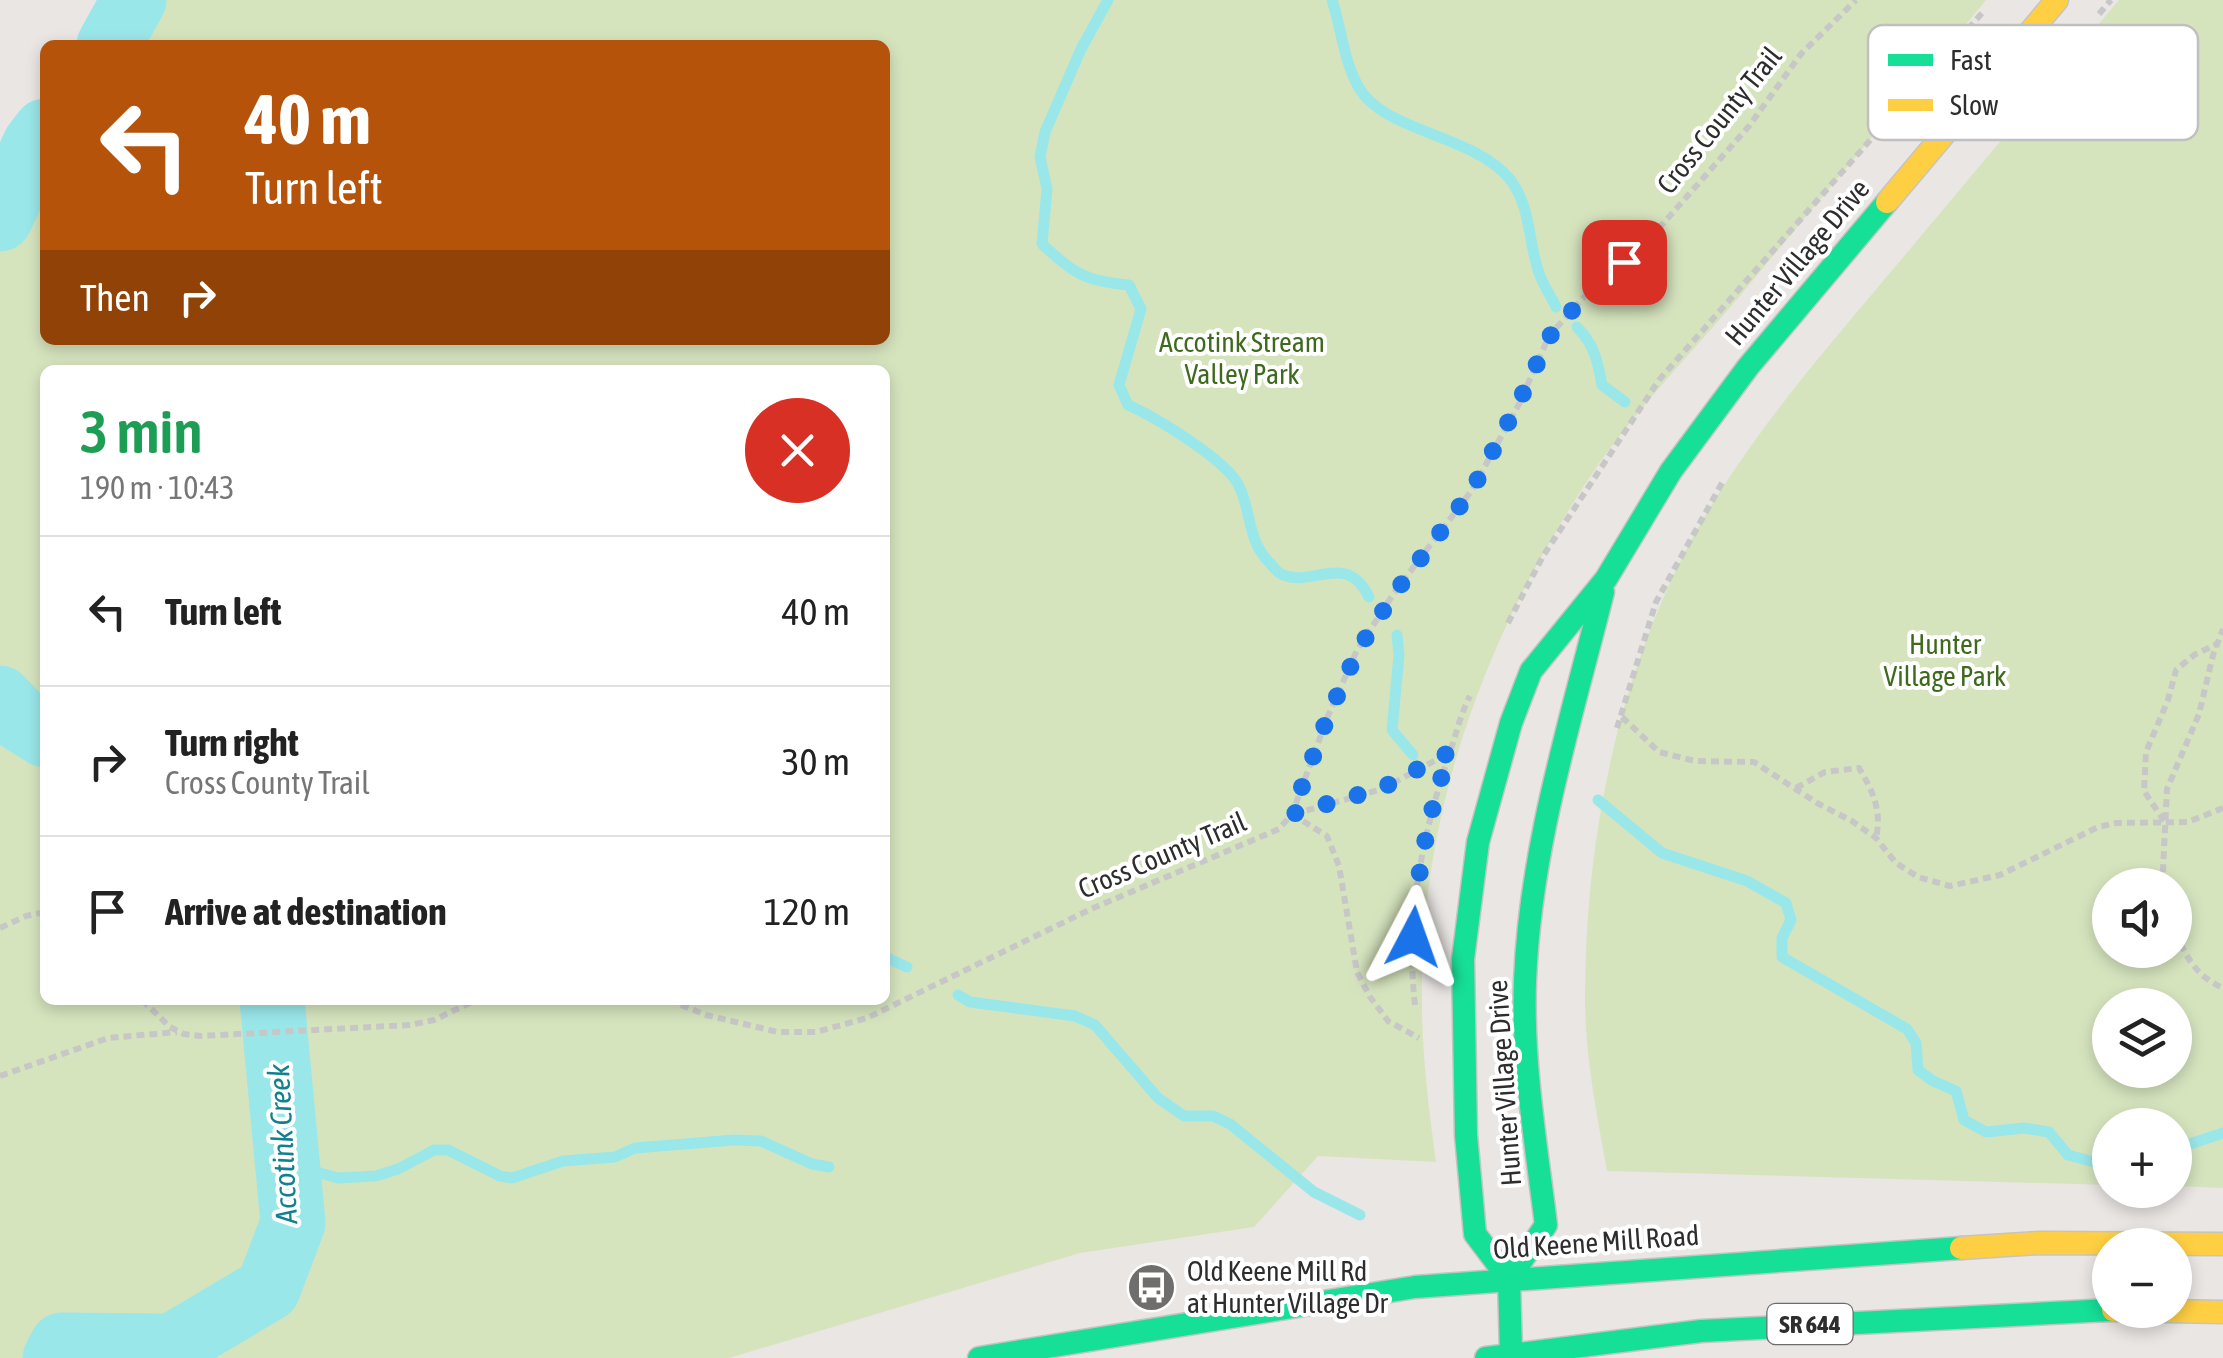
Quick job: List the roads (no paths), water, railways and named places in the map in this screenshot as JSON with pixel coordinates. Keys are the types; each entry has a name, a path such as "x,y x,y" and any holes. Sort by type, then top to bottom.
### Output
{"street":[{"name":"Hunter Village Drive","path":"2035,25 2056,0"},
{"name":"Hunter Village Drive","path":"1606,580 1559,761 1531,904 1524,982 1532,1113 1546,1225 1509,1279 1476,1234 1466,1135 1464,958 1478,842 1510,723 1531,671 1606,580 1671,471 1748,367 1939,140"},
{"name":"Old Keene Mill Road","path":"979,1358 1415,1287 2039,1244 2223,1244"},
{"path":"1509,1279 1510,1354"},
{"name":"SR 644","path":"1486,1358 1701,1331 2092,1311"},
{"name":"SR 644","path":"2192,1311 2223,1312"}],"waterway":[{"name":"Accotink Creek","path":"112,40 134,0"},
{"path":"1108,0 1081,49 1045,132 1040,157 1047,189 1042,244 1081,274 1129,285 1141,309 1119,385 1128,405 1189,440 1232,476 1243,496 1257,545 1276,571 1293,577 1339,573 1350,576 1369,597"},
{"path":"1332,0 1349,67 1371,103 1473,152 1509,178 1525,212 1539,273 1556,307"},
{"name":"Accotink Creek","path":"0,219 40,138"},
{"path":"1577,327 1588,340 1602,385 1625,402"},
{"path":"1397,635 1399,655 1392,730 1413,755"},
{"name":"Accotink Creek","path":"0,698 21,720 40,732"},
{"path":"1598,800 1662,853 1747,881 1786,903 1791,920 1782,938 1782,957 1907,1029 1916,1043 1918,1070 1956,1091 1964,1120 1986,1132 2024,1128 2049,1132 2068,1155 2092,1161"},
{"path":"890,959 907,967"},
{"path":"958,995 970,1002 1075,1016 1095,1025 1158,1098 1184,1116 1213,1116 1230,1124 1314,1192 1360,1215"},
{"name":"Accotink Creek","path":"55,1358 62,1345 172,1346 268,1289 293,1223 272,1005"},
{"path":"2192,1143 2223,1133"},
{"path":"287,1164 338,1178 376,1176 434,1150 448,1150 512,1178 563,1161 615,1157 635,1148 734,1140 761,1141 812,1164 829,1167"}],"place":[{"name":"Old Keene Mill Rd at Hunter Village Dr","path":"1152,1287"}],"park label":[{"name":"Accotink Stream Valley Park","path":"1242,358"},
{"name":"Hunter Village Park","path":"1945,660"}]}
